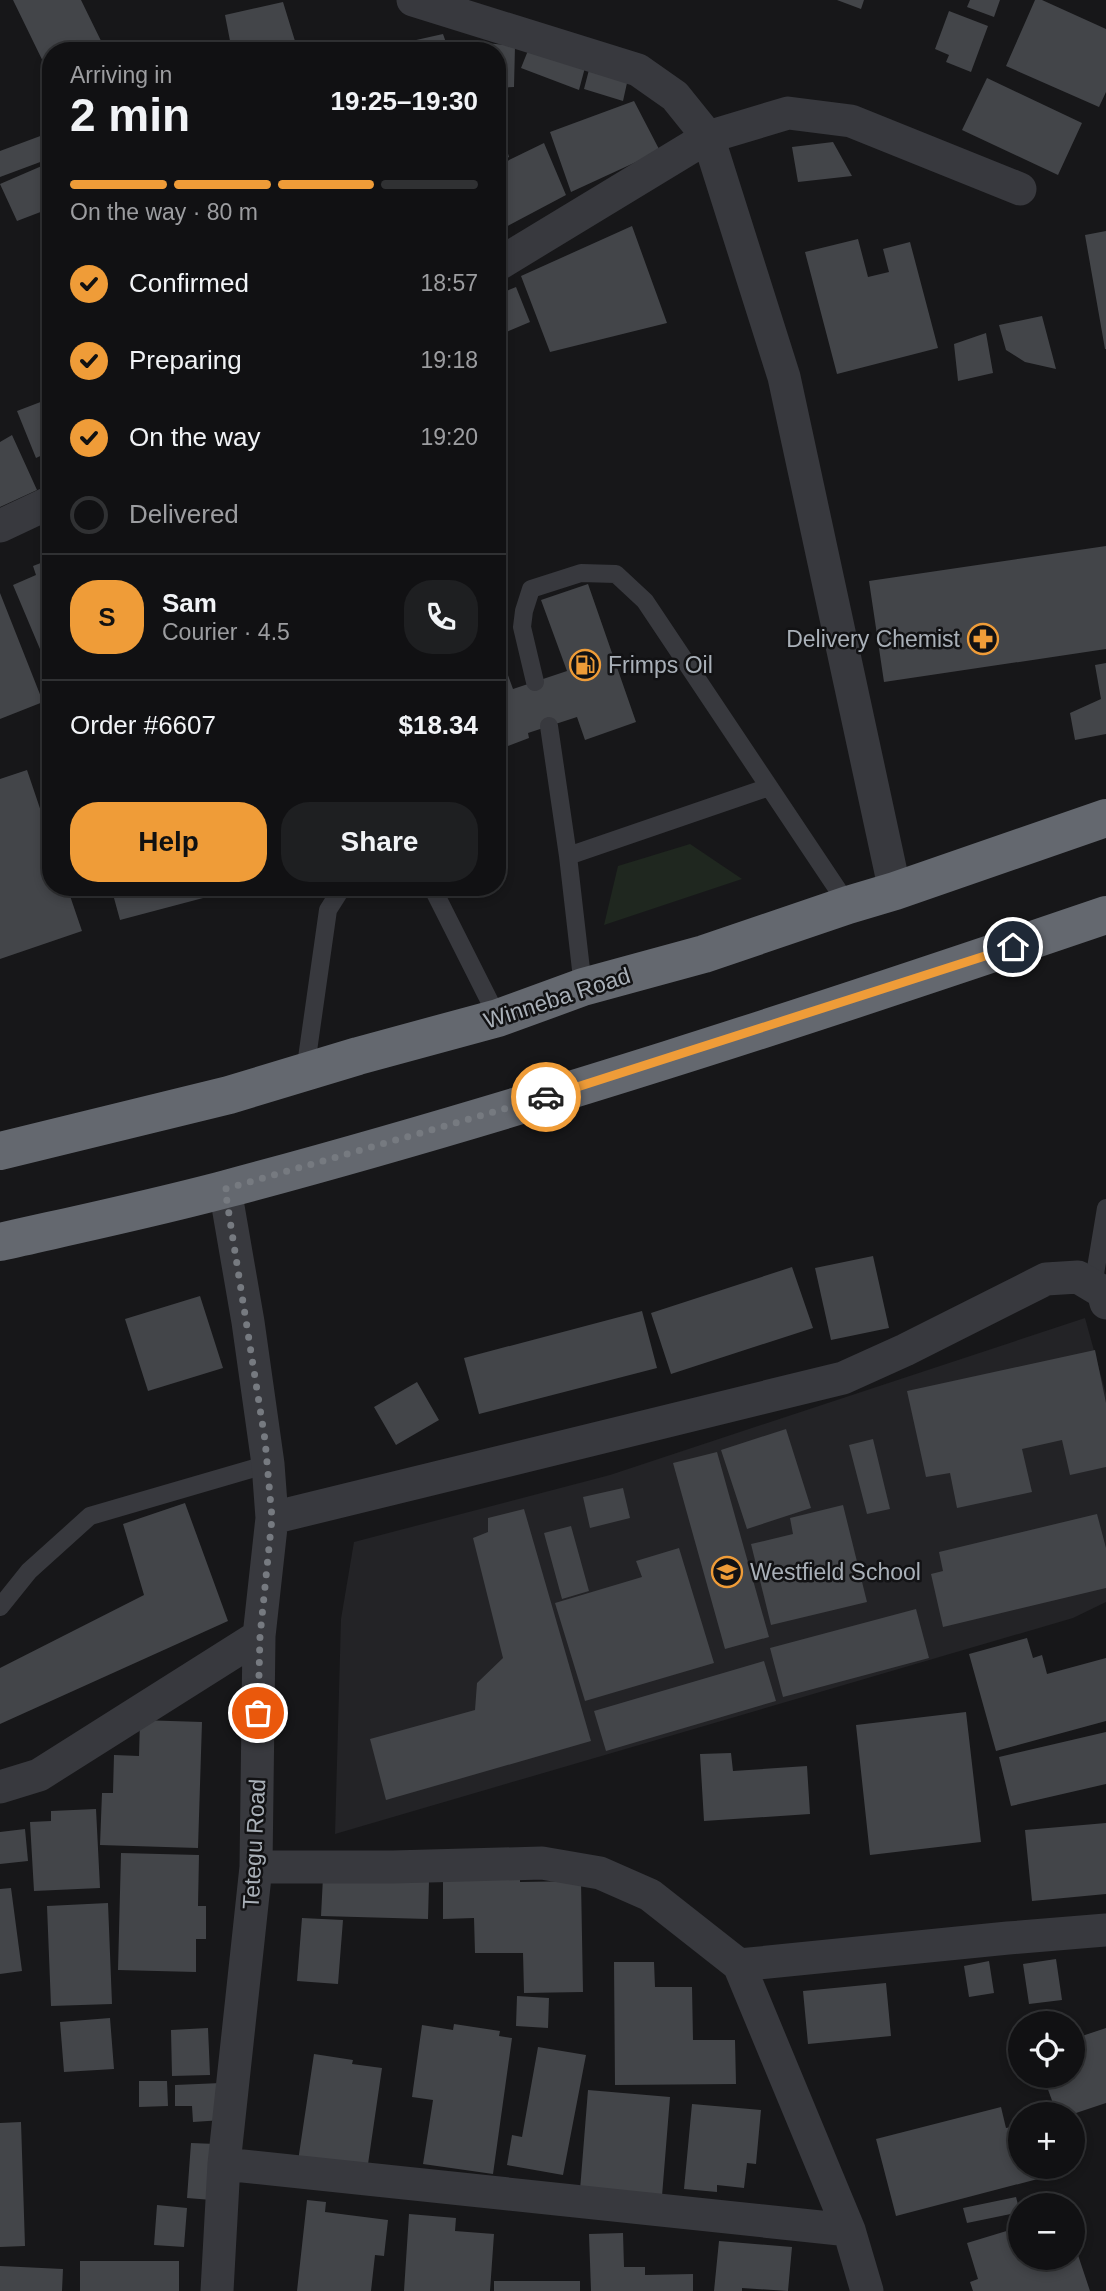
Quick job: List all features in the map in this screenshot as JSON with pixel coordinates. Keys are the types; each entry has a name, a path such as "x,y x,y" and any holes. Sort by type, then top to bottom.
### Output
{"highway":[{"name":"Winneba Road","path":"0,1152 216,1098 498,1018 583,987 704,954 1106,818"},
{"path":"0,1242 225,1189 521,1105 907,982 1106,915"}],"street":[{"path":"413,0 638,70 676,96 708,137 784,377 895,891"},
{"path":"506,260 708,137 788,113 850,121 1020,189"},
{"path":"0,526 42,506"},
{"name":"Tetegu Road","path":"217,2291 224,2164 256,1867 260,1636 272,1518 268,1464 248,1322 225,1189"},
{"path":"272,1518 843,1378 1046,1279 1078,1277 1100,1295"},
{"path":"0,1787 38,1775 260,1636"},
{"path":"256,1867 542,1863 600,1873 650,1895 739,1965 849,2230 867,2291"},
{"path":"739,1965 1106,1930"},
{"path":"224,2164 849,2230"}],"lane":[{"path":"536,681 522,626 531,590 581,573 616,574 645,601 848,905"},
{"path":"549,726 583,987"},
{"path":"568,856 769,788"},
{"path":"305,1072 328,910 337,896"},
{"path":"437,896 498,1018"},
{"path":"1100,1295 1106,1208"},
{"path":"0,1607 29,1571 90,1516 268,1464"}],"shaded area":[{"path":"690,844 742,879 604,925 618,866"},
{"name":"Westfield School","path":"1085,1318 1106,1394 1106,1602 1073,1618 335,1834 341,1619 354,1542 610,1475"}],"building":[{"path":"13,0 81,0 102,42 42,42 42,60"},
{"path":"837,0 864,0 861,9"},
{"path":"970,0 1000,0 994,17 967,7"},
{"path":"1035,0 1042,0 1106,29 1106,92 1099,107 1006,66"},
{"path":"283,2 295,42 230,42 225,15"},
{"path":"949,11 988,26 971,72 946,62 949,55 935,49"},
{"path":"443,34 446,42 407,42"},
{"path":"531,43 587,60 579,90 521,68"},
{"path":"506,45 515,46 514,87 506,87"},
{"path":"591,62 629,74 623,101 584,89"},
{"path":"987,78 1082,123 1058,175 962,130"},
{"path":"634,101 660,151 571,192 550,132"},
{"path":"42,135 42,161 0,177 0,151"},
{"path":"833,142 852,176 798,182 792,147"},
{"path":"544,143 566,195 506,227 506,162"},
{"path":"42,166 42,211 17,221 0,184"},
{"path":"632,226 667,323 550,352 521,276"},
{"path":"1106,231 1106,349 1105,349 1085,235"},
{"path":"858,239 868,277 889,272 883,249 910,242 938,348 837,374 805,252"},
{"path":"516,287 530,322 506,332 506,291"},
{"path":"1042,316 1056,369 1025,362 1006,350 999,325"},
{"path":"986,333 993,373 958,381 954,344"},
{"path":"42,401 42,455 36,458 17,411"},
{"path":"12,435 37,490 0,507 0,442"},
{"path":"1106,546 1106,649 884,682 869,581"},
{"path":"42,562 42,654 13,585 36,575 33,566"},
{"path":"588,584 636,722 585,740 577,717 528,733 529,738 506,747 506,670 513,689 567,671 541,600"},
{"path":"0,593 42,702 0,719"},
{"path":"1106,663 1106,734 1075,740 1070,713 1101,699 1095,665"},
{"path":"27,770 42,814 42,896 70,896 82,931 0,959 0,779"},
{"path":"113,896 211,896 120,920"},
{"path":"873,1256 889,1328 831,1340 815,1268"},
{"path":"792,1267 813,1328 671,1374 651,1313"},
{"path":"200,1296 223,1368 148,1391 125,1319"},
{"path":"642,1311 657,1368 479,1414 464,1358"},
{"path":"1095,1350 1106,1403 1106,1467 1070,1475 1062,1440 1022,1449 1032,1492 957,1508 950,1473 926,1477 907,1391"},
{"path":"417,1382 439,1420 396,1445 374,1407"},
{"path":"786,1429 811,1508 747,1529 721,1450"},
{"path":"873,1439 890,1509 867,1514 849,1445"},
{"path":"717,1452 769,1637 725,1649 673,1463"},
{"path":"623,1488 630,1518 590,1528 583,1497"},
{"path":"185,1503 228,1621 0,1724 0,1668 144,1595 123,1524"},
{"path":"843,1505 867,1602 771,1625 751,1544 793,1534 790,1518"},
{"path":"524,1509 591,1741 386,1800 370,1739 475,1710 477,1683 503,1658 473,1538 488,1532 488,1518"},
{"path":"1097,1514 1106,1548 1106,1588 943,1627 931,1574 943,1571 939,1552"},
{"path":"571,1526 589,1591 562,1599 544,1533"},
{"path":"679,1548 714,1663 585,1701 555,1603 642,1577 636,1561"},
{"path":"916,1609 929,1658 783,1697 770,1648"},
{"path":"1027,1638 1033,1658 1042,1655 1047,1674 1106,1658 1106,1721 996,1751 969,1654"},
{"path":"764,1661 776,1701 606,1751 594,1711"},
{"path":"966,1712 981,1842 870,1855 856,1725"},
{"path":"140,1720 202,1722 198,1848 100,1845 102,1793 113,1793 114,1755 139,1756"},
{"path":"1106,1732 1106,1784 1011,1806 999,1757"},
{"path":"731,1753 733,1771 807,1766 810,1814 704,1821 700,1754"},
{"path":"96,1809 100,1888 34,1891 30,1822 51,1821 51,1811"},
{"path":"1106,1823 1106,1894 1032,1901 1025,1830"},
{"path":"25,1829 28,1861 0,1864 0,1832"},
{"path":"121,1853 199,1855 198,1906 206,1906 206,1939 196,1939 196,1972 118,1970"},
{"path":"520,1875 520,1882 581,1881 583,1992 524,1993 523,1953 475,1953 474,1918 443,1919 443,1877"},
{"path":"323,1877 429,1881 428,1919 321,1916"},
{"path":"11,1888 22,1971 0,1974 0,1889"},
{"path":"108,1903 112,2004 51,2006 47,1906"},
{"path":"302,1918 343,1920 338,1984 297,1981"},
{"path":"1056,1959 1062,2000 1029,2004 1023,1964"},
{"path":"989,1961 994,1993 969,1997 964,1966"},
{"path":"614,1962 654,1962 655,1987 692,1987 693,2040 735,2040 736,2084 615,2085"},
{"path":"886,1983 891,2036 808,2044 803,1991"},
{"path":"517,1996 549,1998 548,2028 516,2026"},
{"path":"110,2018 114,2069 64,2072 60,2022"},
{"path":"454,2024 500,2031 499,2036 512,2038 493,2174 423,2164 433,2100 412,2097 422,2025 453,2030"},
{"path":"208,2028 210,2075 172,2076 171,2030"},
{"path":"1106,2028 1106,2103 1085,2110 1085,2102 1053,2102 1047,2088 1085,2088 1085,2035"},
{"path":"538,2047 586,2055 563,2175 507,2165 512,2135 522,2137"},
{"path":"314,2054 353,2060 352,2064 382,2068 367,2171 298,2161"},
{"path":"139,2081 167,2081 168,2106 139,2107"},
{"path":"221,2083 223,2120 193,2122 192,2106 175,2106 175,2085"},
{"path":"588,2090 670,2097 662,2196 580,2190"},
{"path":"692,2104 761,2110 756,2164 747,2163 744,2188 717,2185 717,2192 684,2189"},
{"path":"1001,2107 1008,2128 1008,2179 1038,2179 896,2216 876,2139"},
{"path":"21,2122 25,2246 0,2247 0,2123"},
{"path":"191,2143 216,2144 212,2200 187,2198"},
{"path":"1008,2199 1008,2214 967,2223 963,2208"},
{"path":"307,2200 326,2202 325,2212 388,2220 384,2256 375,2255 371,2291 297,2291"},
{"path":"157,2205 187,2208 184,2247 154,2245"},
{"path":"409,2214 456,2218 455,2231 494,2234 490,2291 404,2291"},
{"path":"1008,2231 1008,2270 1083,2270 1090,2291 973,2291 970,2282 978,2279 967,2243"},
{"path":"623,2233 624,2267 645,2267 645,2275 693,2274 693,2291 591,2291 589,2234"},
{"path":"719,2241 792,2247 788,2291 742,2288 742,2291 714,2291"},
{"path":"80,2261 179,2261 179,2291 80,2291"},
{"path":"0,2266 63,2269 62,2291 0,2291"},
{"path":"494,2281 580,2281 580,2291 494,2291"}],"way so far":[{"path":"258,1713 260,1636 272,1518 265,1440 225,1189 546,1097"}],"place":[{"name":"Delivery Chemist","path":"983,639"},
{"name":"Frimps Oil","path":"585,665"},
{"name":"Westfield School","path":"727,1572"}],"route":[{"path":"546,1097 1013,947"}]}
